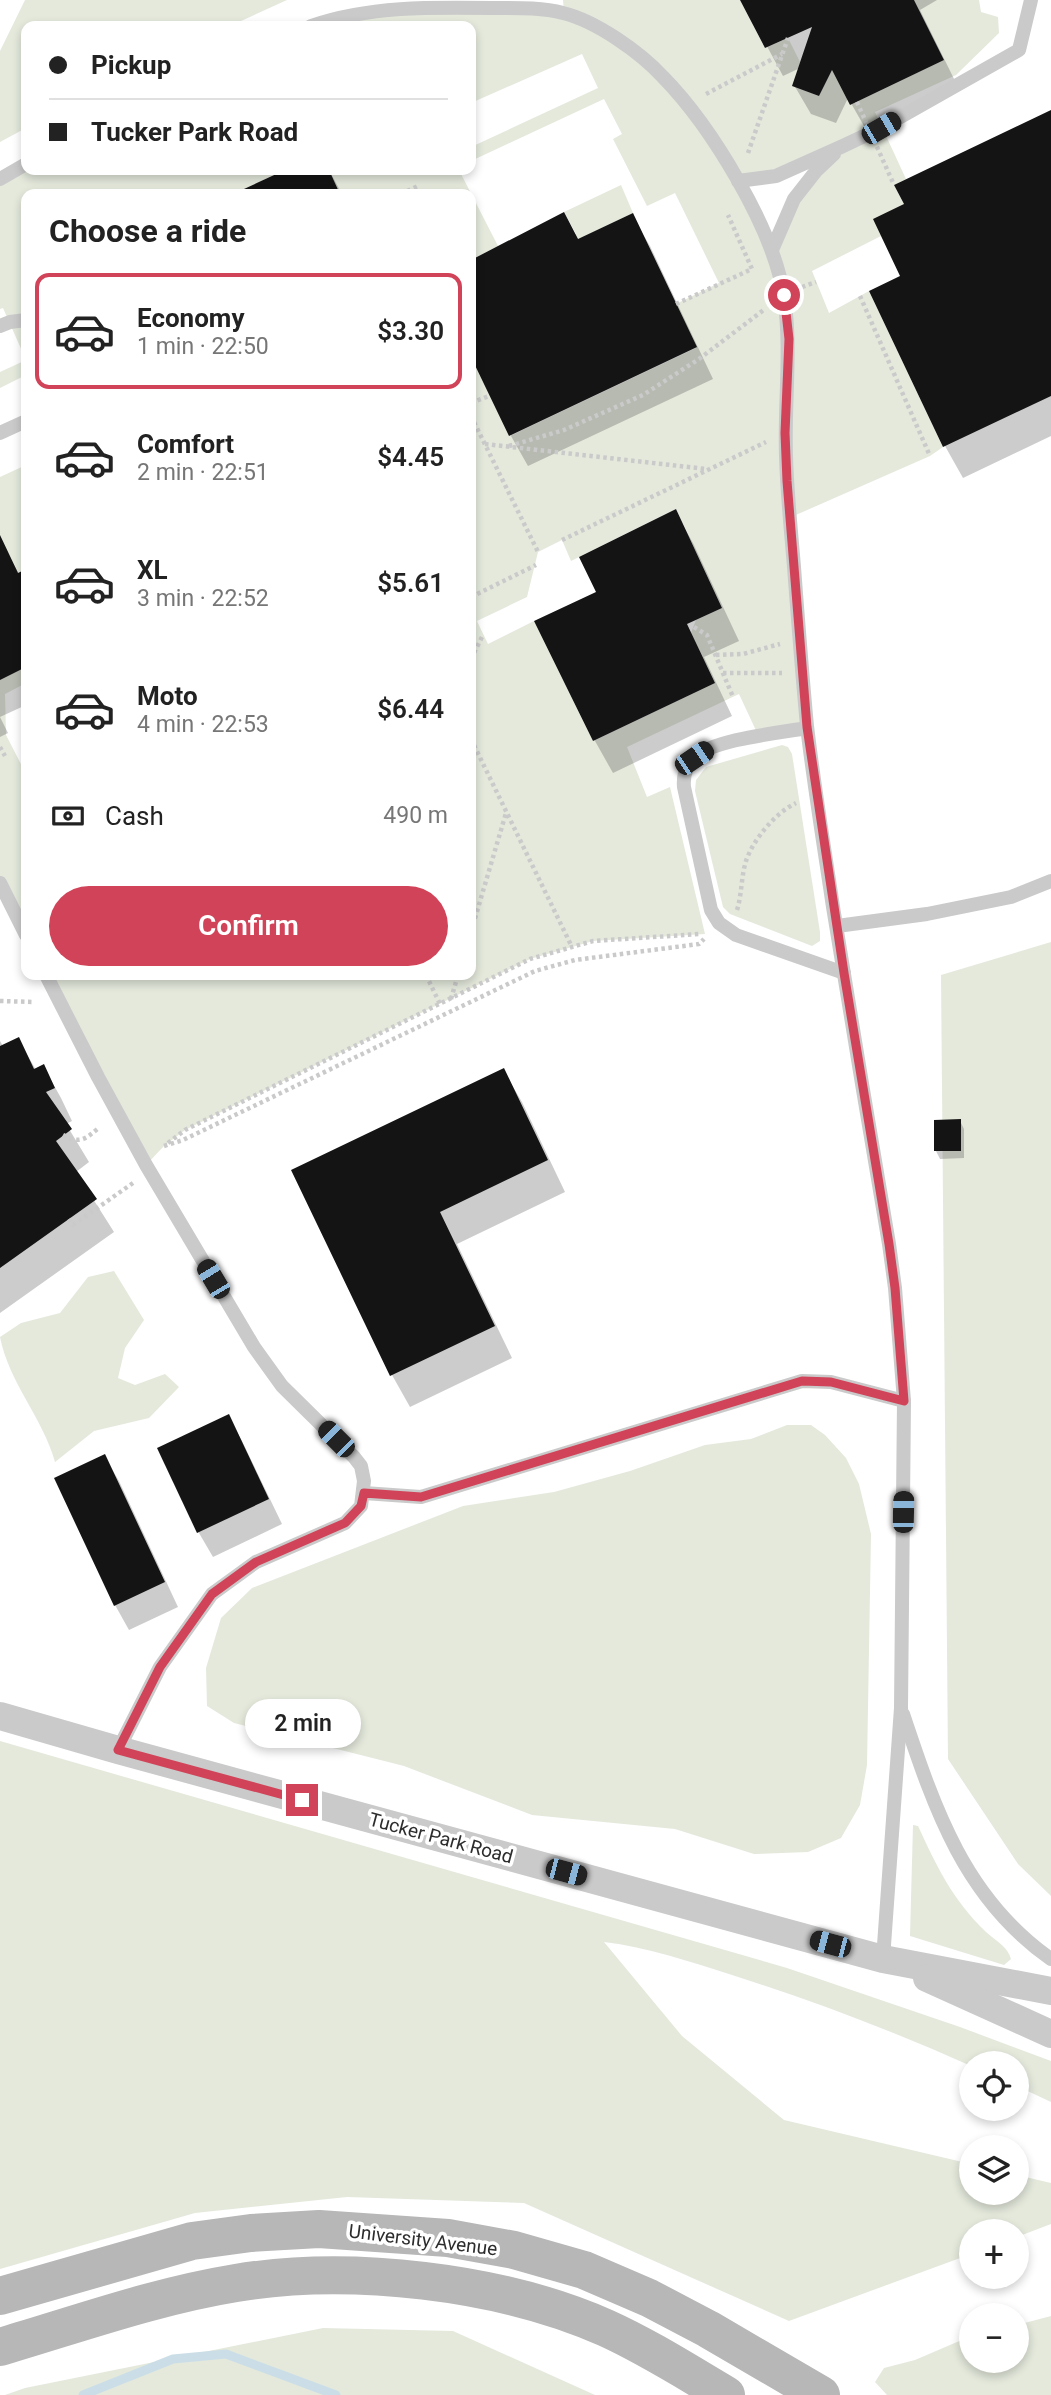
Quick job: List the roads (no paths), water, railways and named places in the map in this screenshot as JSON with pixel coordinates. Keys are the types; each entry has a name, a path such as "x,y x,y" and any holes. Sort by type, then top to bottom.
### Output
{"main road":[{"name":"University Avenue","path":"0,2296 192,2241 251,2232 319,2229 448,2238 514,2250 595,2275 649,2298 708,2329 821,2395"},
{"name":"University Avenue","path":"0,2347 183,2294 236,2283 300,2275 430,2281 557,2309 606,2328 661,2356 726,2395"}],"street":[{"name":"Tucker Park Road","path":"0,1716 883,1959 1051,1991"},
{"name":"Tucker Park Road","path":"883,1959 1051,2034"}],"lane":[{"path":"738,181 776,176 843,146 881,128 1019,50 1031,0"},
{"path":"326,21 378,12 428,8 563,6 608,32 662,75 711,138 738,181 772,250 784,295 789,339 785,433 789,518 807,727 836,926 895,1288 904,1401 901,1708 883,1959"},
{"path":"772,250 794,199 816,171 843,146"},
{"path":"0,179 21,167"},
{"path":"0,326 21,321"},
{"path":"0,433 21,423"},
{"path":"807,727 738,740 706,750 694,758 683,774 684,788 711,910 719,923 736,935 844,973"},
{"path":"836,926 928,914 1011,897 1051,881"},
{"path":"0,883 21,924"},
{"path":"49,980 146,1165 254,1347 282,1386 361,1466 365,1480 361,1506 345,1523 256,1562 212,1594 160,1667 118,1750"},
{"path":"364,1493 421,1497 802,1381 831,1382 904,1401"},
{"path":"901,1708 922,1773 967,1872 1022,1936 1051,1959"}],"waterway":[{"path":"83,2395 173,2359 226,2354 336,2395"}]}
